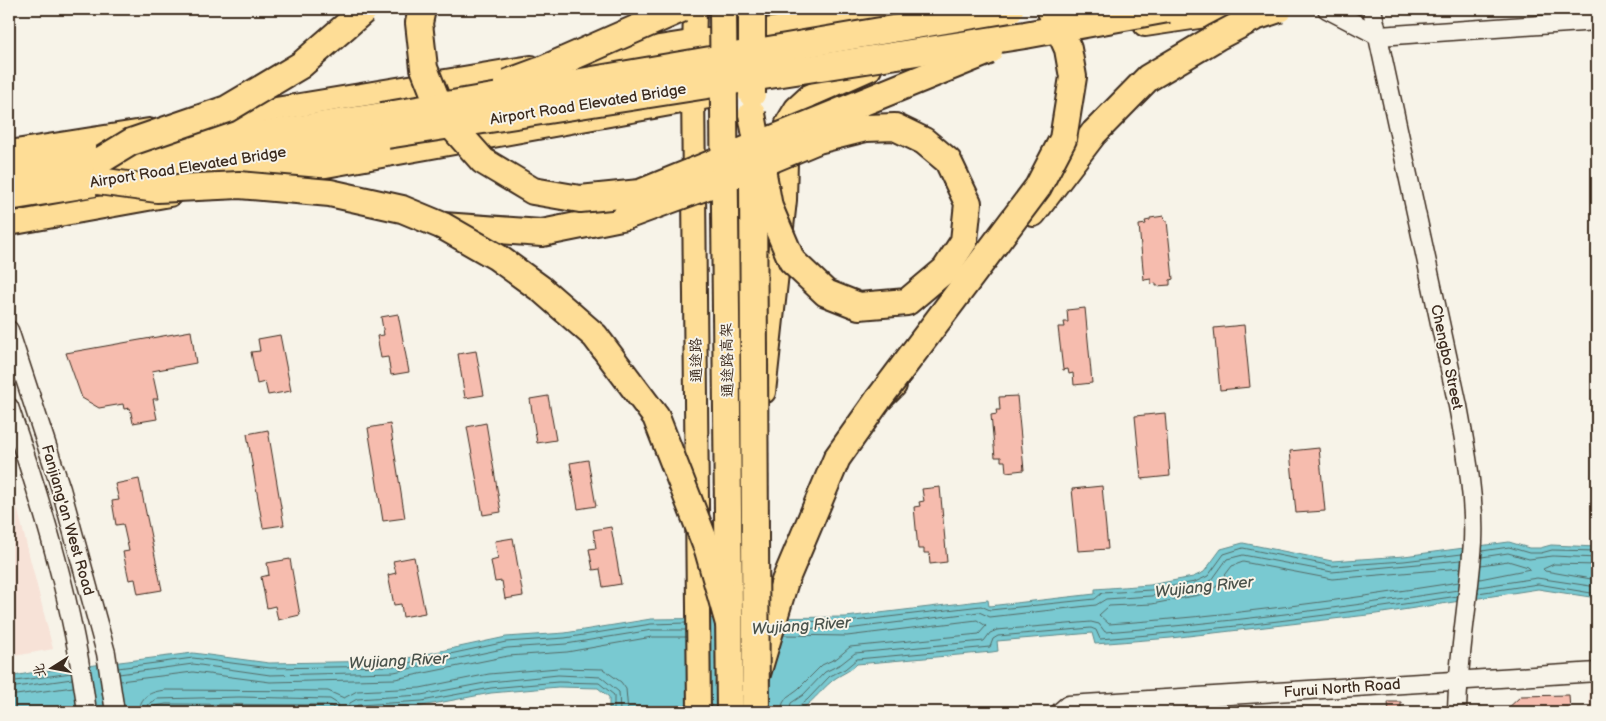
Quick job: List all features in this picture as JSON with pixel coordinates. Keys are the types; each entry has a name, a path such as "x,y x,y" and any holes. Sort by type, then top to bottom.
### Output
{"highway":[{"path":"365,9 301,65 226,109 131,142 101,170 157,188 239,185 330,193 402,209 443,226 497,257 541,289 595,336 656,416 708,550 729,624"},
{"path":"422,9 420,23 424,68 443,116 483,161 533,191 580,199 640,193 1025,35"},
{"path":"466,102 499,86 542,70 681,9"},
{"name":"通途路高架","path":"723,9 730,712"},
{"name":"Airport Road Elevated Bridge","path":"9,197 101,170 466,102 1010,9"},
{"path":"758,672 785,581 836,458 1038,187 1063,139 1073,77 1068,49 1050,9"},
{"name":"Airport Road Elevated Bridge","path":"9,174 101,170 1025,35 1168,9"},
{"path":"878,400 930,348 1094,133 1148,78 1217,37 1255,17 1279,9"},
{"name":"通途路高架","path":"756,20 752,114 758,712"},
{"path":"443,226 542,233 626,216 710,185 736,173 746,170 754,166 764,162 818,140 866,128 895,127 924,140 948,161 968,203 964,241 945,270 907,302 859,306 826,293 792,261 769,207 765,188 764,179 762,170 760,160 752,114"}],"main road":[{"name":"通途路","path":"695,9 693,100 699,712"},
{"path":"758,672 761,422 760,88 756,20 761,9"},
{"path":"825,9 853,15"},
{"path":"9,152 695,41 756,20 853,15 888,9"},
{"path":"9,224 760,88 1252,9"},
{"path":"761,422 785,200 787,122 796,108 809,96 870,69"}],"street":[{"path":"1327,9 1379,36 1597,21"},
{"name":"Chengbo Street","path":"1372,9 1458,406 1468,462 1473,541 1457,681 1457,712"},
{"name":"Fanjiang'an West Road","path":"9,330 61,489 106,653 115,712"},
{"name":"Fanjiang'an West Road","path":"9,407 35,485 80,656 87,712"},
{"name":"Furui North Road","path":"1060,712 1068,705 1597,672"}],"shaded area":[{"path":"13,491 53,649 9,657 9,492"},
{"path":"1597,677 1597,712 1589,712 1589,678"}],"water":[{"name":"Wujiang River","path":"1509,542 1529,548 1551,545 1597,547 1597,598 1538,589 1376,614 1171,638 1095,644 1092,633 997,641 998,651 992,652 857,664 832,681 811,702 797,712 609,712 609,697 598,688 558,687 491,693 422,706 351,710 239,708 167,709 138,712 9,712 9,677 193,653 269,663 394,661 506,637 565,633 651,619 846,617 988,600 989,606 1095,594 1095,589 1150,585 1193,577 1204,572 1221,549 1243,543 1332,561 1404,556"}],"building":[{"path":"1164,216 1165,221 1167,221 1173,279 1170,280 1170,285 1156,286 1156,283 1151,284 1151,279 1144,280 1139,225 1146,224 1145,221 1150,220 1150,218"},
{"path":"1085,308 1092,383 1074,385 1073,373 1069,374 1068,369 1063,370 1058,327 1065,327 1064,322 1068,322 1067,310"},
{"path":"398,314 409,372 391,375 388,357 381,358 377,336 384,335 381,317"},
{"path":"1244,325 1250,387 1220,390 1214,328"},
{"path":"191,331 196,363 152,371 158,399 153,399 157,419 133,423 130,408 124,409 123,404 99,408 82,398 66,353"},
{"path":"280,335 291,391 268,395 265,382 257,384 251,352 260,351 258,339"},
{"path":"476,351 484,395 465,398 458,354"},
{"path":"548,396 556,440 537,443 530,399"},
{"path":"1017,396 1024,470 1006,472 1005,461 1001,461 1001,457 995,457 991,415 997,414 996,410 1000,410 999,397"},
{"path":"1165,413 1170,476 1141,479 1135,416"},
{"path":"486,423 501,512 483,515 467,427"},
{"path":"390,424 405,518 383,521 368,428"},
{"path":"268,430 284,525 263,528 247,434"},
{"path":"1319,448 1325,511 1296,513 1290,451"},
{"path":"588,460 596,506 578,509 570,463"},
{"path":"139,479 162,590 138,594 135,579 129,580 123,552 129,551 123,524 116,525 112,501 119,500 115,484"},
{"path":"1102,486 1108,549 1078,551 1072,489"},
{"path":"940,487 947,562 930,564 929,553 924,553 924,549 918,549 914,507 920,506 919,502 924,501 922,489"},
{"path":"611,527 621,584 603,587 600,569 593,570 589,549 596,548 593,530"},
{"path":"513,538 523,596 505,599 502,581 495,582 491,561 498,559 495,541"},
{"path":"414,557 425,613 403,617 401,604 394,605 388,575 396,573 393,561"},
{"path":"290,559 300,615 278,620 275,606 267,608 261,577 269,575 267,563"},
{"path":"1569,695 1570,711 1504,712 1521,696"},
{"path":"1388,702 1401,702 1401,712 1389,712"}]}
